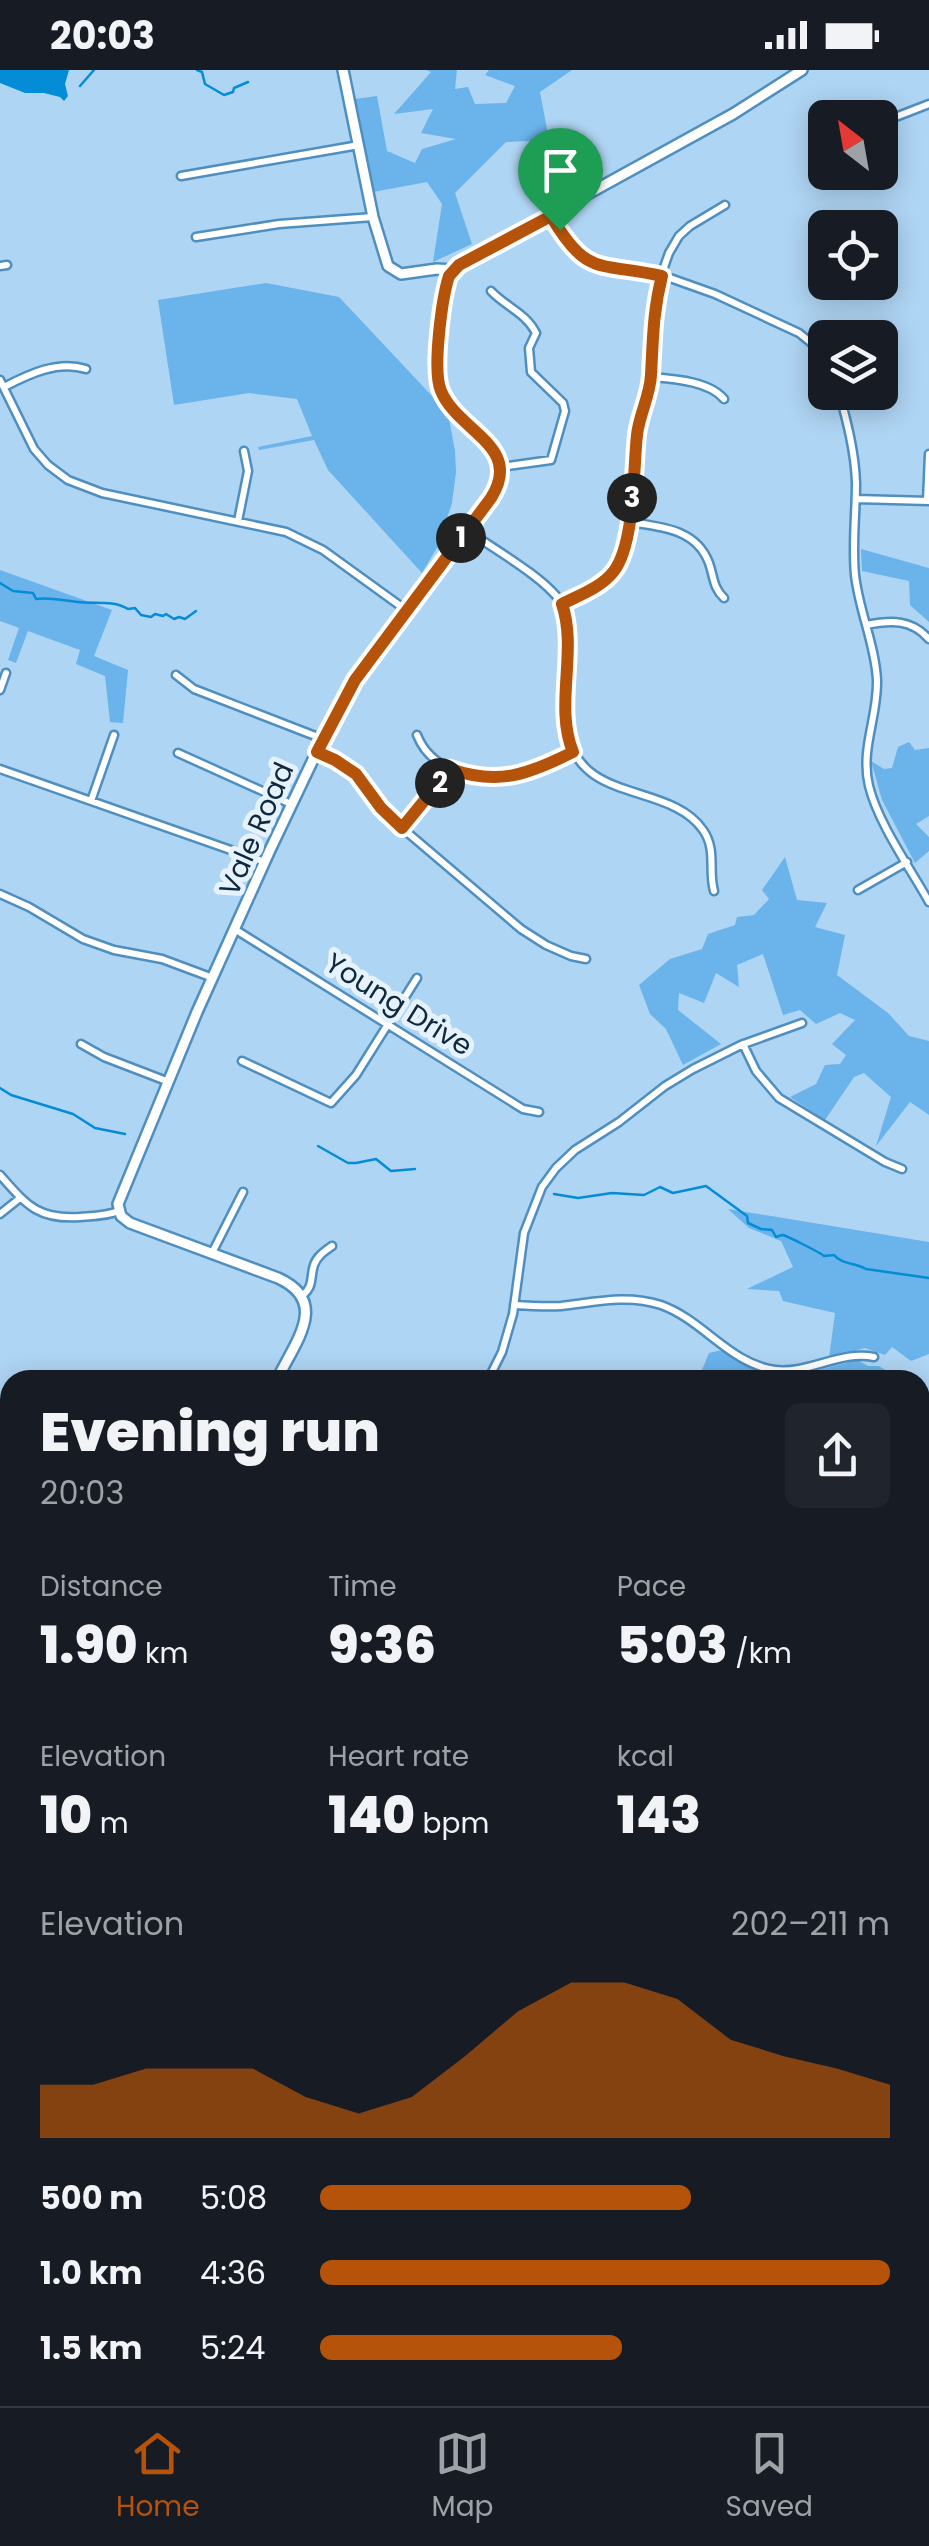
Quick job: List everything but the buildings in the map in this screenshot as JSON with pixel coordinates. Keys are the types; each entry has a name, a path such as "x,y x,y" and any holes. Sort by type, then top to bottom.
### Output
{"main road":[{"path":"343,70 386,261 392,270 407,274 453,270 733,114 802,70"},
{"path":"453,270 446,286 437,366 439,387 452,408 492,450 501,468"},
{"name":"Vale Road","path":"119,1212 123,1188 168,1082 323,740 355,680 496,489 501,468"},
{"path":"119,1212 130,1223 278,1278 303,1295 304,1322 282,1370"}],"street":[{"path":"898,117 929,104"},
{"path":"181,176 360,146"},
{"path":"562,604 601,583 614,572 622,556 637,436 651,377 652,323 668,253 690,226 725,205"},
{"path":"196,237 279,224 373,216"},
{"path":"551,216 572,250 587,260 604,267 662,276 716,294 808,339"},
{"path":"491,291 534,328 530,372 562,403 565,411 551,460 501,468"},
{"path":"86,369 74,365 53,368 2,383 26,436 48,465 68,480 102,493 274,528 311,543 406,610"},
{"path":"651,377 708,387 724,399"},
{"path":"844,410 852,444 856,500 855,577 876,664 877,690 866,749 867,777 874,801 929,902"},
{"path":"238,521 248,470 244,451"},
{"path":"856,500 928,500 929,454"},
{"path":"628,522 668,528 691,538 706,557 715,588 724,598"},
{"path":"467,530 544,585 562,604 568,629 567,723 573,752 598,778 684,811 698,822 711,846 714,891"},
{"path":"866,625 902,622 918,628 929,639"},
{"path":"0,690 6,673"},
{"path":"176,675 194,689 323,740"},
{"path":"91,801 114,735"},
{"path":"417,735 427,754 450,769 488,778 518,776 573,752"},
{"path":"317,752 356,774 381,808 402,828 521,929 546,945 586,959"},
{"path":"178,754 291,804"},
{"path":"0,769 265,862"},
{"path":"402,828 450,769"},
{"path":"858,890 907,862"},
{"path":"0,894 83,939 114,950 162,959 213,978"},
{"name":"Young Drive","path":"236,930 523,1108 538,1112"},
{"path":"242,1061 331,1103 356,1075 417,978"},
{"path":"492,1370 514,1305 524,1233 542,1187 556,1168 575,1150 693,1069 743,1044 802,1024"},
{"path":"80,1044 168,1082"},
{"path":"743,1044 756,1071 779,1098 902,1169"},
{"path":"0,1175 37,1212 52,1217 119,1212"},
{"path":"212,1253 242,1192"},
{"path":"0,1214 20,1198"},
{"path":"303,1295 312,1284 315,1262 332,1246"},
{"path":"514,1305 562,1306 605,1298 646,1301 684,1316 742,1358 772,1370 799,1370 858,1355 874,1356"}],"shaded area":[{"path":"0,70 69,70 65,84 68,96 64,101 44,93 25,93 0,83"},
{"path":"426,70 457,70 455,89 468,87 475,104 506,103 515,86 485,75 489,70 572,70 540,92 549,140 506,142 455,193 472,244 433,262 442,204 427,182 373,192 355,99 377,96 387,151 415,163 422,149 456,139 421,133 433,109 394,114 431,72"},
{"path":"266,283 339,297 448,413 456,472 452,503 438,546 422,573 328,470 314,440 259,450 258,447 312,436 297,399 249,393 174,405 158,300"},
{"path":"861,549 929,568 929,622 910,605 909,581 862,571"},
{"path":"0,570 112,610 94,656 128,670 123,723 110,722 105,676 76,664 80,650 28,631 16,663 8,660 19,628 0,621"},
{"path":"909,742 915,750 929,748 929,816 916,824 929,837 929,851 915,863 882,800 871,761 884,769 892,768 898,747"},
{"path":"785,857 797,900 827,903 815,927 845,935 837,975 888,1013 909,1036 929,1041 929,1115 910,1102 876,1146 891,1097 864,1073 854,1077 825,1120 790,1097 816,1084 825,1065 840,1064 846,1055 832,1044 855,1020 840,1013 816,1024 800,1010 783,1015 763,954 737,965 739,987 716,973 704,1003 679,993 678,1010 721,1044 683,1065 666,1029 650,1014 639,985 670,959 702,949 708,934 735,925 737,917 754,915 769,899 762,890"},
{"path":"728,1209 929,1242 929,1354 911,1361 892,1347 885,1355 865,1348 829,1358 835,1313 783,1301 779,1291 747,1289 793,1267 781,1241 749,1228"},
{"path":"722,1350 759,1370 702,1370 709,1353"},
{"path":"857,1360 886,1370 814,1370"}],"waterway":[{"path":"80,86 94,70"},
{"path":"197,70 202,72 205,84 224,95 248,82"},
{"path":"0,583 13,591 33,593 36,599 110,603 135,608 141,615 151,617 166,614 185,619 196,611"},
{"path":"0,1088 73,1114 95,1128 125,1134"},
{"path":"318,1146 348,1163 376,1159 391,1171 415,1169"},
{"path":"554,1194 578,1198 612,1193 644,1195 660,1187 673,1193 706,1186 747,1216 748,1223 772,1230 776,1237 783,1235 824,1256 834,1255 866,1269 929,1278"}],"route":[{"path":"551,216 560,230 572,250 596,264 662,276 652,323 651,377 639,421 622,556 608,578 562,604 568,629 567,723 573,752 518,776 488,778 450,769 402,828 381,808 356,774 317,752 355,680 500,482 502,472 496,455 452,408 437,379 449,276 459,265 551,216"}]}
